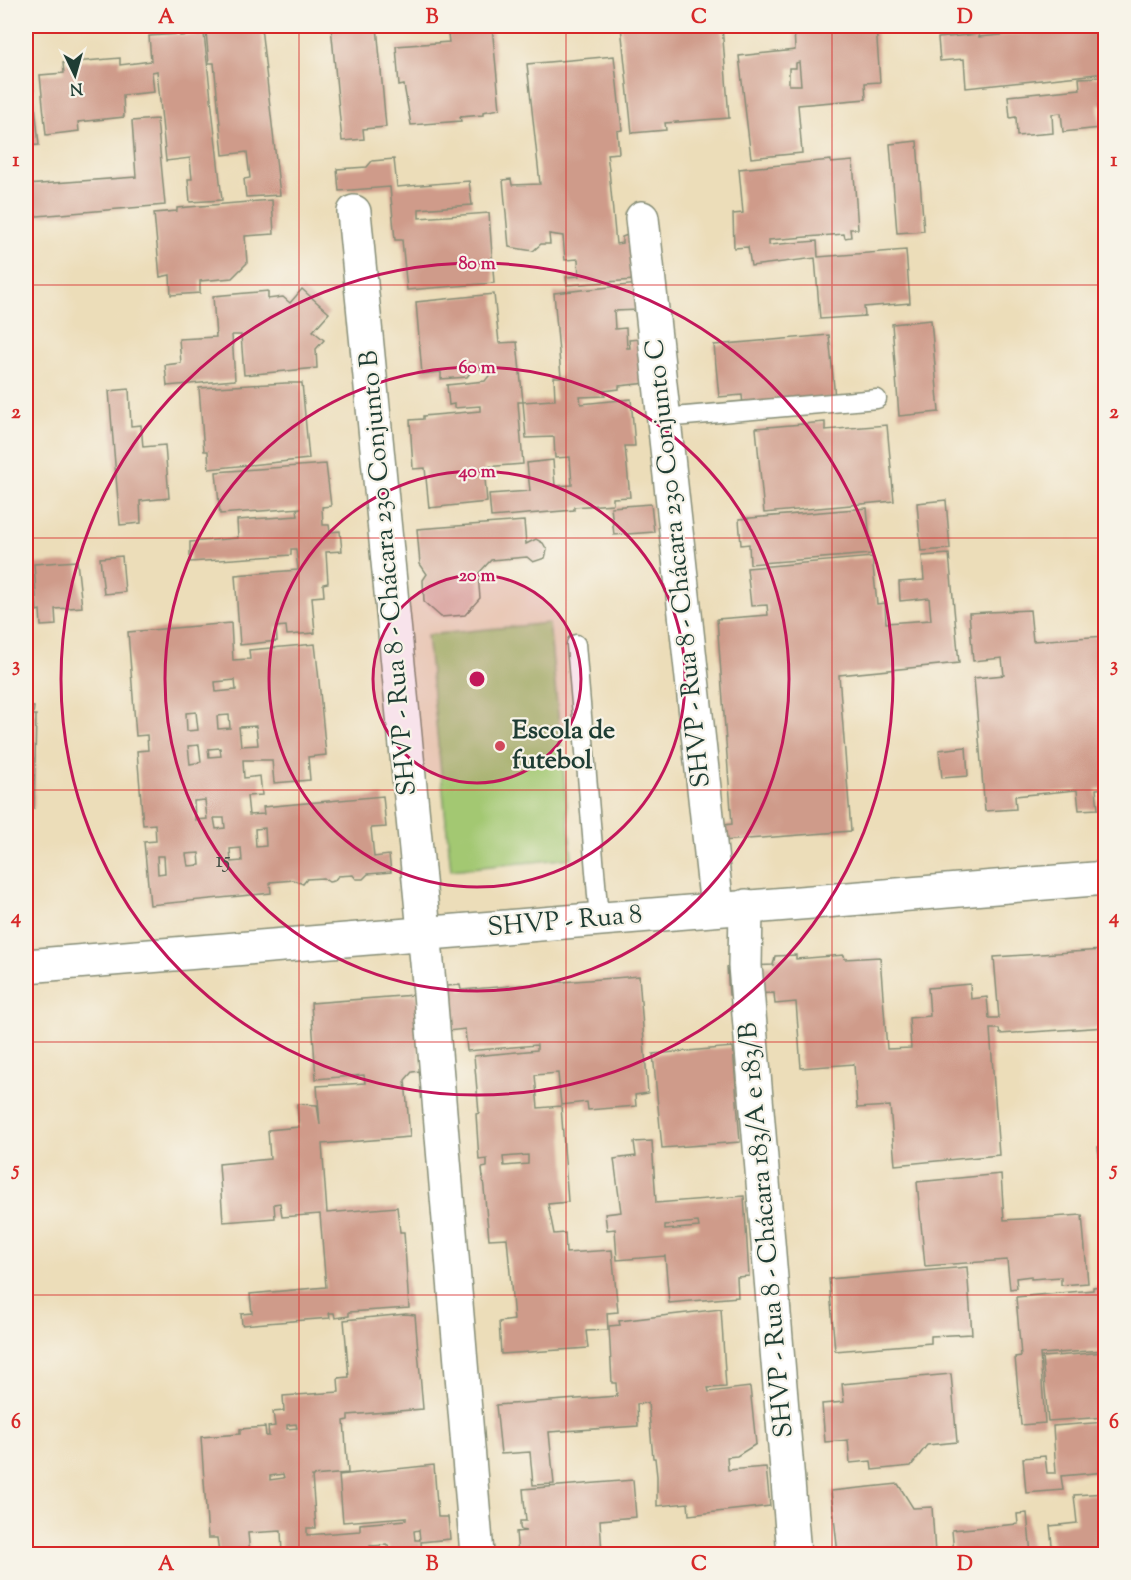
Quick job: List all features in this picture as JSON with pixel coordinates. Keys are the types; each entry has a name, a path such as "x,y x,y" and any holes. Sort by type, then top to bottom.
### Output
{"street":[{"name":"SHVP - Rua 8 - Chácara 230 Conjunto B","path":"354,212 423,934"},
{"name":"SHVP - Rua 8 - Chácara 230 Conjunto C","path":"642,218 663,418 731,907"},
{"name":"SHVP - Rua 8","path":"26,966 1106,878"},
{"name":"SHVP - Rua 8 - Chácara 183/A e 183/B","path":"731,907 745,966 794,1554"},
{"path":"423,934 477,1554"}],"lane":[{"path":"663,418 877,399"},
{"path":"576,644 599,919"}],"green space":[{"name":"Escola de futebol","path":"549,623 572,858 451,870 427,635"}],"building":[{"path":"331,26 377,26 386,127 363,129 364,139 342,141"},
{"path":"447,26 492,26 500,109 483,112 483,115 460,117 461,121 411,125 404,85 399,86 396,46 449,42"},
{"path":"621,26 722,26 729,118 665,123 666,130 632,133"},
{"path":"794,26 876,26 880,82 865,83 866,99 798,105 802,153 751,158 739,56 795,50","holes":["799,62 801,85 789,85 789,68 796,68 796,63"]},
{"path":"1106,26 1106,73 966,88 964,59 940,61 938,38 979,34 979,37"},
{"path":"261,27 280,195 246,197 244,179 250,178 247,152 223,155 214,63 209,63 206,32"},
{"path":"180,34 180,36 204,34 222,200 190,202 188,179 192,179 190,158 166,161 157,71 152,72 154,92 123,95 124,117 78,122 79,131 46,135 40,75 64,73 63,63 120,58 120,65 151,61 149,36"},
{"path":"26,46 29,46 39,145 26,146"},
{"path":"614,56 622,130 617,131 619,153 607,154 616,244 622,243 622,237 630,234 634,280 567,285 566,277 579,276 578,259 565,260 563,236 549,234 550,244 541,244 533,251 509,247 503,180 511,179 512,185 540,184 527,64"},
{"path":"1103,77 1105,104 1098,105 1100,128 1063,132 1061,113 1052,114 1053,133 1017,136 1016,117 1010,118 1008,96 1080,89 1079,78"},
{"path":"157,119 165,205 26,217 26,185 136,177 132,121"},
{"path":"917,141 924,231 897,233 890,144"},
{"path":"394,159 397,187 469,181 472,205 419,209 419,218 489,213 494,283 407,290 402,240 395,240 390,187 339,191 337,169 367,167 372,161"},
{"path":"831,160 831,163 853,161 858,229 850,229 851,237 845,238 844,234 769,240 769,245 817,241 818,257 906,250 910,303 864,307 865,316 820,319 815,258 751,266 748,247 734,248 733,214 743,213 739,169"},
{"path":"272,200 274,234 245,236 247,263 232,278 200,281 200,293 171,295 170,275 160,277 154,213 177,211 177,208"},
{"path":"638,284 640,310 614,311 615,329 626,328 627,348 630,348 629,340 641,339 647,383 619,386 619,389 604,391 605,396 580,397 581,404 631,399 635,446 625,446 630,497 613,498 613,504 574,507 574,510 491,517 489,494 530,491 527,463 553,460 555,486 572,485 570,457 555,458 554,437 526,438 523,402 555,400 554,377 561,377 554,293"},
{"path":"302,289 329,313 313,331 324,340 316,349 317,368 244,375 241,335 232,335 235,380 167,386 165,365 181,363 179,339 216,337 213,296 268,291 268,299 283,297 290,303"},
{"path":"494,294 499,343 517,342 523,402 518,402 523,464 484,467 487,502 429,508 425,468 413,469 410,420 423,419 423,416 480,411 480,406 454,408 454,404 449,405 447,385 485,381 496,367 472,370 467,377 441,379 441,372 422,374 416,302"},
{"path":"931,320 939,412 899,416 892,324"},
{"path":"829,335 835,398 743,406 742,395 719,397 714,345"},
{"path":"302,383 309,459 209,469 208,451 204,451 199,388"},
{"path":"129,389 131,426 141,425 143,447 165,445 169,498 140,501 141,523 120,525 109,391"},
{"path":"825,422 825,430 887,425 894,501 764,513 756,428"},
{"path":"326,464 331,506 322,507 323,525 329,525 330,532 340,531 342,551 326,552 328,583 323,584 324,596 312,597 315,633 287,635 286,626 276,627 277,641 240,645 235,575 298,570 296,549 291,549 291,555 190,562 190,542 238,538 237,520 298,516 297,509 301,508 220,514 216,472"},
{"path":"946,500 950,549 921,551 917,503"},
{"path":"651,504 654,532 614,535 611,507"},
{"path":"867,508 871,554 750,564 749,544 741,545 739,519"},
{"path":"524,521 526,544 536,539 543,543 547,550 545,558 533,562 527,557 491,560 478,574 480,598 465,615 441,617 424,602 423,580 427,574 420,564 417,529"},
{"path":"949,554 959,663 839,675 851,831 708,842 706,827 732,824 717,619 768,615 767,605 751,606 747,568 872,557 877,604 885,603 886,623 931,620 929,598 900,601 899,582 924,580 922,556"},
{"path":"122,556 125,592 104,594 100,558"},
{"path":"77,561 82,607 55,609 56,625 41,626 40,610 37,611 34,564"},
{"path":"32,599 33,618 26,619 26,600"},
{"path":"1030,610 1033,641 1106,636 1106,788 1096,789 1098,809 1079,810 1077,790 1015,796 1016,809 985,811 974,678 1004,675 1002,658 973,661 969,613"},
{"path":"231,623 233,660 250,659 249,650 315,644 326,755 308,757 310,780 274,783 272,760 243,760 244,778 260,776 262,795 247,796 249,815 264,814 263,807 383,796 386,827 371,828 374,857 389,855 391,872 368,874 363,879 356,879 353,875 338,876 334,881 329,882 323,878 307,879 303,884 294,880 270,882 271,893 150,905 144,842 156,841 155,824 143,825 137,751 148,750 147,735 136,736 128,632","holes":["235,680 236,690 216,692 215,682","196,712 198,730 187,731 186,713","229,715 230,728 218,729 217,716","256,726 258,745 241,746 239,727","199,745 201,762 190,764 188,746","220,748 221,756 209,757 208,749","205,800 207,819 195,820 194,801","214,818 224,818 225,828 216,829","265,828 266,846 256,847 255,829","241,848 242,861 231,862 230,849","199,853 200,865 188,866 186,854","157,856 164,856 165,873 158,874"]},
{"path":"26,706 34,707 33,715 36,715 34,808 26,808"},
{"path":"966,747 968,776 942,778 939,750"},
{"path":"1103,950 1106,952 1106,1027 1000,1034 999,1029 990,1029 999,1155 895,1165 890,1106 857,1108 854,1064 801,1068 796,1002 775,1004 774,993 729,995 727,967 773,965 775,956 796,955 796,959 844,955 845,959 880,957 887,1049 911,1048 909,1018 930,1016 928,988 970,984 971,999 987,997 989,1018 999,1018 994,957"},
{"path":"639,976 648,1093 635,1095 636,1106 588,1110 587,1102 561,1105 558,1073 535,1075 538,1108 561,1106 568,1202 548,1204 554,1234 565,1233 566,1253 612,1250 618,1312 607,1313 608,1330 586,1331 588,1348 501,1354 499,1322 514,1320 507,1238 489,1239 482,1168 487,1167 487,1159 479,1160 476,1114 479,1113 474,1056 537,1050 537,1045 467,1051 465,1029 439,1032 435,987 460,985 461,990","holes":["528,1155 528,1164 504,1166 503,1157"]},
{"path":"413,990 439,1035 417,1037 420,1071 412,1072 405,1080 410,1137 322,1144 327,1213 397,1207 400,1232 404,1232 409,1308 349,1312 349,1316 335,1318 334,1313 329,1313 330,1318 242,1325 241,1314 252,1313 250,1294 326,1287 320,1214 282,1217 280,1203 274,1204 275,1218 223,1222 219,1164 270,1159 268,1130 299,1127 297,1104 317,1105 320,1125 317,1086 365,1083 364,1075 316,1079 311,1003 414,995"},
{"path":"733,1047 740,1142 662,1148 653,1054"},
{"path":"652,1141 656,1203 744,1196 749,1276 737,1277 738,1297 669,1303 665,1256 617,1260 615,1229 607,1230 605,1214 621,1212 614,1159 636,1156 634,1142","holes":["698,1222 699,1227 665,1230 665,1225"]},
{"path":"1106,1146 1106,1201 1104,1201 1098,1147"},
{"path":"1001,1174 1004,1220 1082,1215 1088,1283 1061,1285 1061,1277 1031,1279 1031,1276 1016,1278 1017,1288 1010,1289 1007,1260 925,1266 917,1182"},
{"path":"967,1267 972,1334 931,1336 931,1343 835,1351 829,1279"},
{"path":"1106,1286 1106,1350 1040,1354 1045,1423 1021,1425 1015,1357 1021,1356 1016,1297 1093,1290 1093,1287"},
{"path":"721,1309 726,1387 708,1388 709,1392 750,1387 756,1444 737,1456 727,1457 728,1470 766,1467 770,1506 689,1515 688,1503 657,1506 657,1476 648,1403 637,1404 638,1426 549,1432 554,1484 533,1485 530,1452 501,1454 496,1405 617,1396 616,1383 612,1383 609,1326 620,1325 619,1321"},
{"path":"415,1315 423,1409 348,1415 348,1420 344,1421 348,1473 312,1476 316,1528 307,1528 307,1535 360,1531 360,1524 406,1520 406,1517 343,1522 339,1475 434,1465 438,1517 448,1517 450,1539 421,1542 422,1554 282,1554 281,1531 248,1533 250,1554 219,1554 217,1538 208,1538 201,1437 240,1434 240,1429 265,1427 266,1436 269,1436 268,1427 275,1426 273,1412 284,1411 283,1396 339,1392 338,1378 349,1377 344,1320","holes":["296,1424 297,1428 287,1429 287,1425","283,1474 284,1478 270,1480 270,1476","419,1530 420,1540 415,1540 414,1531","388,1545 389,1551 370,1552 370,1546"]},
{"path":"1106,1352 1106,1417 1048,1421 1042,1357"},
{"path":"951,1374 957,1442 927,1445 911,1466 872,1470 871,1461 850,1463 848,1440 825,1442 822,1404 844,1402 842,1384"},
{"path":"1106,1422 1106,1472 1061,1476 1063,1490 1026,1493 1023,1458 1045,1456 1047,1473 1056,1473 1053,1426"},
{"path":"633,1480 636,1517 600,1520 602,1554 518,1554 516,1532 526,1531 521,1530 520,1527 520,1521 526,1521 523,1489"},
{"path":"898,1484 913,1508 932,1507 935,1554 838,1554 831,1491"},
{"path":"1106,1493 1106,1554 1053,1554 1050,1526 1077,1523 1074,1495"},
{"path":"1027,1513 1031,1554 954,1554 952,1530 1018,1524 1017,1514"}],"place":[{"name":"Escola de futebol","path":"500,746"}]}
